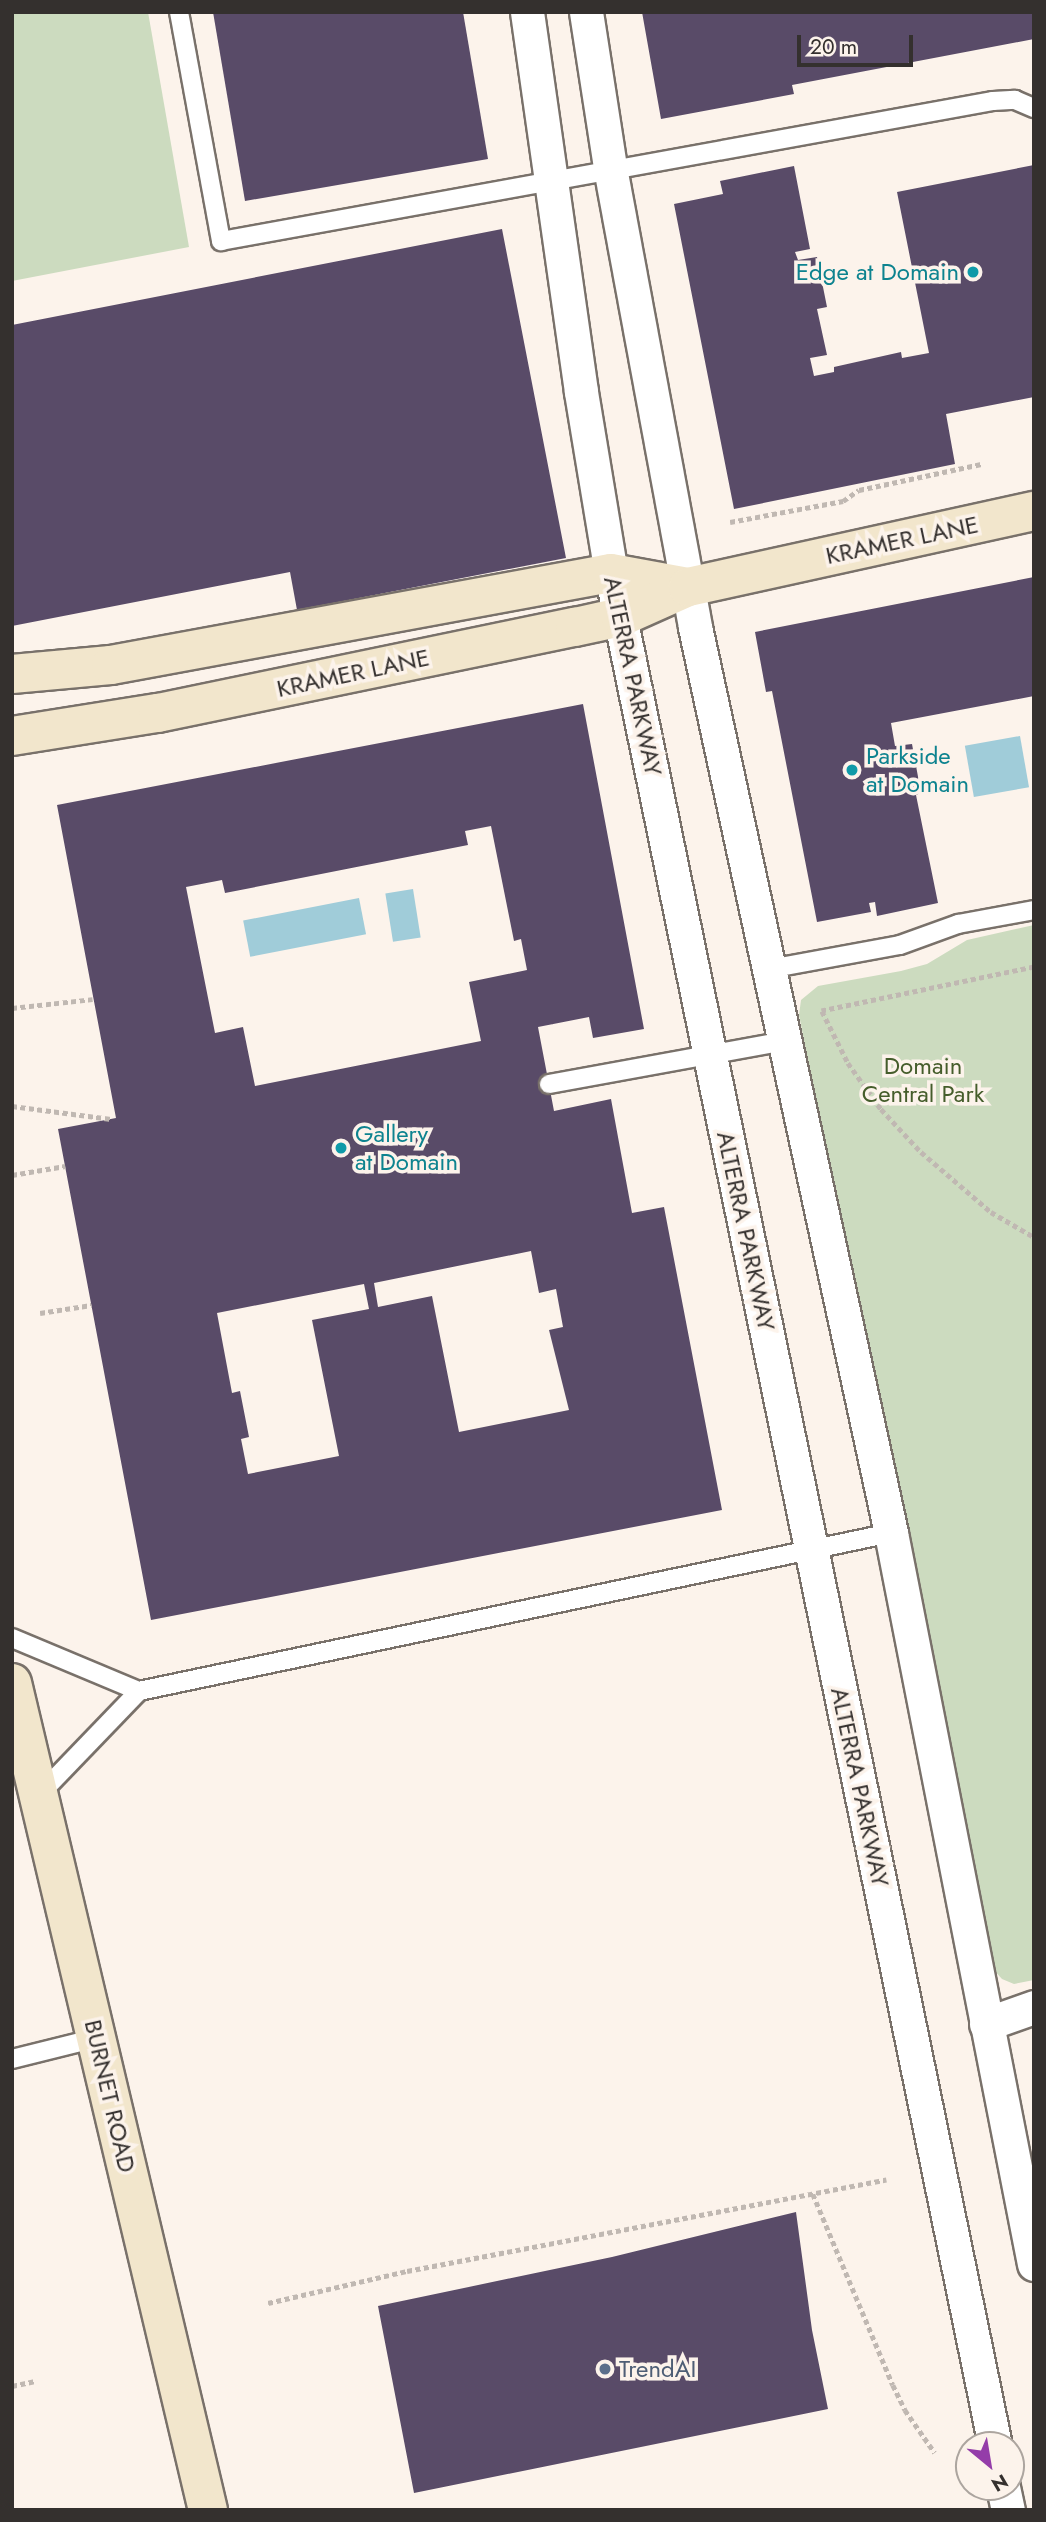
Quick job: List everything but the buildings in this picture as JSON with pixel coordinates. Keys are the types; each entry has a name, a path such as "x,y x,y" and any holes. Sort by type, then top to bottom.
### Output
{"street":[{"name":"ALTERRA PARKWAY","path":"527,12 554,183 581,392 611,573 992,2431"},
{"path":"586,12 611,173 688,587 891,1533 1034,2264"},
{"name":"KRAMER LANE","path":"12,736 158,713 621,617 688,587 1034,511"},
{"name":"KRAMER LANE","path":"12,674 111,665 611,573 688,587"},
{"name":"BURNET ROAD","path":"12,1683 208,2510"},
{"path":"986,2024 1034,2007"}],"lane":[{"path":"179,12 221,242 611,173 993,101 1015,100 1034,108"},
{"path":"769,969 900,945 958,924 1034,910"},
{"path":"549,1084 785,1041"},
{"path":"39,1795 139,1691 891,1533"},
{"path":"12,1638 139,1691"},
{"path":"12,2059 96,2038"}],"path":[{"path":"730,523 843,501 859,490 981,464"},
{"path":"1034,967 822,1012 848,1063 881,1109 913,1143 991,1212 1034,1237"},
{"path":"12,1008 93,999"},
{"path":"12,1106 111,1119"},
{"path":"12,1175 65,1166"},
{"path":"40,1313 91,1305"},
{"path":"268,2303 407,2271 886,2180"},
{"path":"813,2194 905,2410 935,2453"},
{"path":"12,2386 36,2381"}],"green space":[{"path":"12,12 148,12 189,247 12,281"},
{"name":"Domain Central Park","path":"1034,925 1034,1980 1014,1984 1002,1979 992,1968 982,1945 799,1015 801,1000 818,986 927,964 967,940"}],"water":[{"path":"1020,736 1029,787 974,797 965,746"},
{"path":"413,889 421,937 393,942 385,893"},
{"path":"359,898 366,934 250,957 243,921"}],"place":[{"name":"Edge at Domain","path":"973,272"},
{"name":"Parkside at Domain","path":"852,770"},
{"name":"Gallery at Domain","path":"341,1148"},
{"name":"TrendAI","path":"605,2369"}]}
